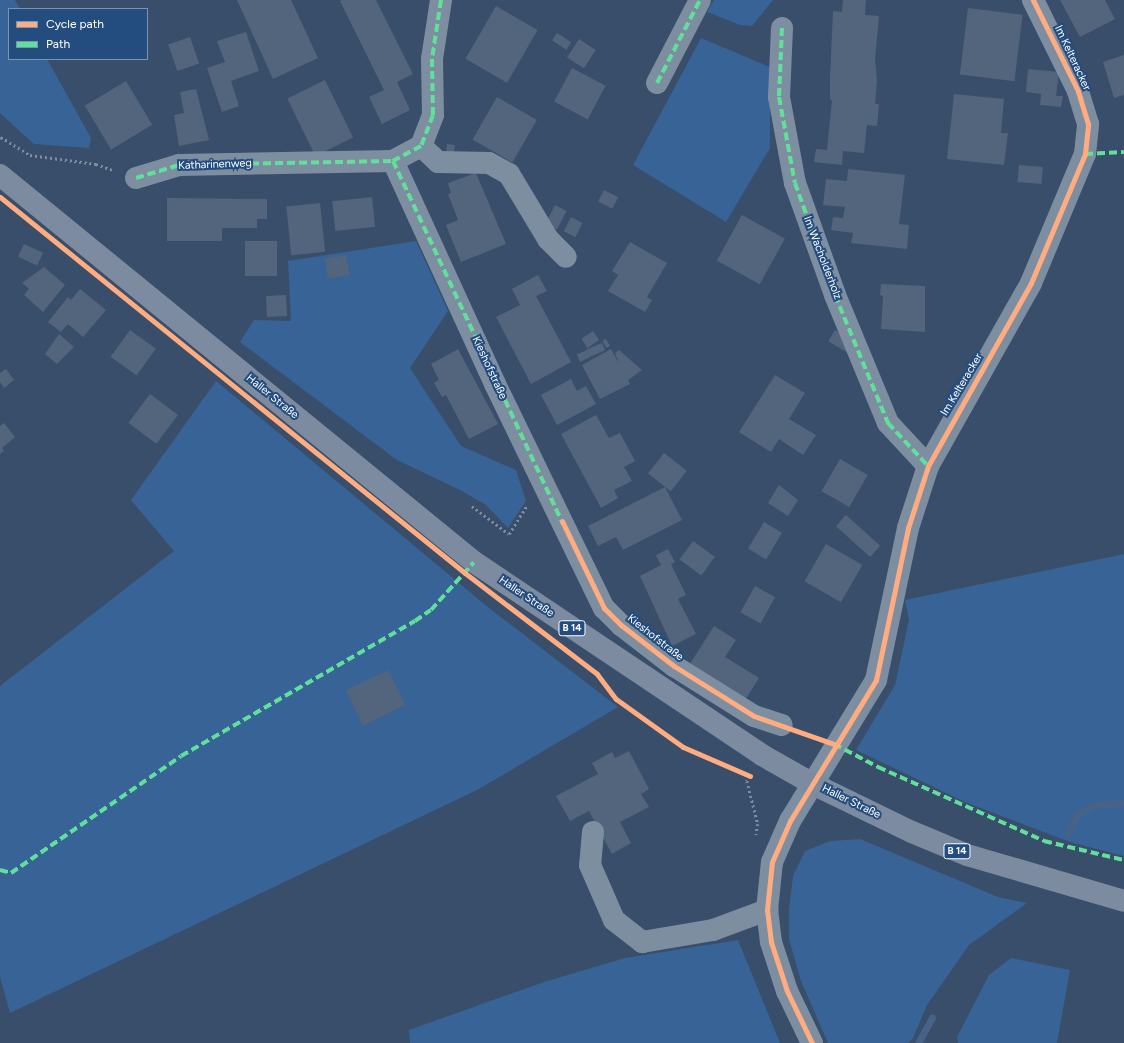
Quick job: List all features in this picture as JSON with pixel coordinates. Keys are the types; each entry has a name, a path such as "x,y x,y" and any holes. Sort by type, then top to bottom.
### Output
{"main road":[{"name":"Haller Straße","path":"0,175 474,562 762,755 813,784 912,832 967,855 1124,901"}],"street":[{"path":"393,161 421,146 433,114 432,59 442,0"},
{"path":"657,83 700,0"},
{"name":"Im Kelteracker","path":"812,1043 787,991 771,942 767,910 772,862 790,821 876,680 908,528 928,466 1031,283 1085,154 1088,124 1078,90 1034,0"},
{"name":"Im Wacholderholz","path":"782,28 779,97 794,183 835,295 888,423 928,466"},
{"path":"421,146 438,162 489,163 509,174 548,239 566,256"},
{"name":"Katharinenweg","path":"136,178 179,165 393,161"},
{"name":"Kieshofstraße","path":"393,161 495,384 604,608 621,625 674,666 754,716 782,725"},
{"path":"593,832 590,865 614,920 642,942 713,930 767,910"}],"path":[{"path":"0,139 2,137 30,155 96,164 136,178"},
{"path":"472,506 509,534 518,518"}],"shaded area":[{"path":"0,0 15,0 19,8 8,8 8,60 48,60 91,138 89,148 34,144 0,113"},
{"path":"714,0 773,0 752,26 740,25 707,12"},
{"path":"701,38 770,67 770,148 726,222 633,165"},
{"path":"416,241 448,311 410,368 461,446 516,470 526,501 508,528 486,505 460,490 397,460 240,342 254,320 291,321 288,261"},
{"path":"216,381 489,608 618,707 479,789 10,1013 0,977 0,686 174,551 131,500"},
{"path":"1124,554 1124,856 1070,842 965,802 856,750 895,685 909,620 905,600"},
{"path":"860,839 998,897 1027,903 969,945 927,1005 913,1038 908,1043 828,1043 801,981 789,939 789,908 793,876 805,851 830,841"},
{"path":"738,940 780,1043 410,1043 409,1030 544,982 625,958"},
{"path":"1011,958 1070,970 1057,1043 958,1043 957,1037 989,975"}],"building":[{"path":"237,0 291,0 318,58 273,79"},
{"path":"376,0 413,74 397,82 410,110 382,124 369,97 384,90 340,1"},
{"path":"843,0 866,0 865,15 879,16 875,59 877,81 875,104 879,104 877,126 867,125 864,153 843,151 842,165 814,162 816,149 827,150 832,100 830,100 830,77 833,11 842,12"},
{"path":"1060,0 1105,0 1115,19 1080,37"},
{"path":"496,6 538,30 507,83 466,59"},
{"path":"968,8 1023,15 1014,81 960,75"},
{"path":"246,32 259,71 231,81 239,106 222,112 207,68 225,62 217,41"},
{"path":"557,33 571,42 566,50 552,41"},
{"path":"190,37 199,63 177,71 168,44"},
{"path":"579,39 596,50 584,68 567,57"},
{"path":"1124,55 1124,95 1114,98 1103,62"},
{"path":"572,68 606,86 588,119 554,102"},
{"path":"1028,69 1059,72 1056,96 1063,96 1061,107 1040,105 1041,94 1026,92"},
{"path":"325,80 353,138 315,156 287,98"},
{"path":"126,81 152,125 111,149 85,106"},
{"path":"196,89 209,140 179,146 174,115 184,113 180,92"},
{"path":"954,94 1004,99 1001,133 1008,133 1004,165 947,159"},
{"path":"497,97 537,120 512,162 472,139"},
{"path":"447,144 455,145 453,157 446,156"},
{"path":"1019,165 1043,167 1041,184 1018,182"},
{"path":"848,169 905,175 899,224 909,225 907,249 851,243 853,233 831,230 833,217 843,218 845,207 823,205 826,179 847,181"},
{"path":"476,173 506,244 461,262 446,225 458,220 448,194 451,193 448,183"},
{"path":"604,190 618,197 612,209 598,202"},
{"path":"372,197 375,227 335,231 332,201"},
{"path":"167,198 267,199 267,219 257,219 257,228 222,228 222,241 167,241"},
{"path":"320,203 325,252 291,255 286,207"},
{"path":"555,205 567,211 557,230 545,224"},
{"path":"742,215 785,239 760,284 717,260"},
{"path":"571,217 583,223 575,237 564,231"},
{"path":"245,241 277,241 277,276 245,276"},
{"path":"630,242 667,263 647,297 652,300 645,312 608,291 618,275 612,271"},
{"path":"24,244 43,253 37,266 18,257"},
{"path":"346,255 350,275 328,279 324,259"},
{"path":"44,267 65,285 43,312 24,295 29,289 22,283"},
{"path":"538,275 547,291 536,296 571,362 531,384 496,317 520,305 512,289"},
{"path":"881,284 925,286 925,332 881,329 883,296 880,295"},
{"path":"80,289 106,310 83,337 68,324 61,332 48,322 68,297 71,300"},
{"path":"286,295 287,316 267,317 266,296"},
{"path":"130,330 156,349 136,376 111,357"},
{"path":"835,330 853,341 846,352 828,341"},
{"path":"593,331 599,340 588,348 581,339"},
{"path":"59,334 74,347 57,364 45,354"},
{"path":"606,339 610,346 607,348 603,341"},
{"path":"602,343 605,350 589,357 586,350"},
{"path":"458,349 498,424 469,439 446,395 442,397 434,383 439,380 431,364"},
{"path":"611,349 619,364 615,353 619,350 642,370 628,380 630,384 600,399 582,365"},
{"path":"587,350 590,357 580,362 577,354"},
{"path":"6,369 14,380 4,388 0,382 0,373"},
{"path":"775,375 805,393 789,419 816,435 803,455 779,439 771,452 739,432"},
{"path":"571,379 577,391 586,386 596,404 557,425 541,395"},
{"path":"150,394 178,415 156,444 128,423"},
{"path":"596,415 609,438 620,433 635,461 624,467 632,481 614,490 618,498 601,508 561,434"},
{"path":"4,423 15,437 2,448 4,451 0,454 0,426"},
{"path":"664,453 687,471 671,491 648,473"},
{"path":"840,459 868,475 849,507 822,491"},
{"path":"779,485 798,500 788,516 768,503"},
{"path":"665,487 682,520 623,550 616,537 598,546 588,526"},
{"path":"846,515 880,546 870,557 836,526"},
{"path":"764,522 782,533 766,559 748,549"},
{"path":"693,541 715,557 701,575 679,560"},
{"path":"826,544 862,565 841,602 804,581"},
{"path":"668,549 675,562 671,564 686,595 678,599 696,634 672,646 640,576 661,565 656,555"},
{"path":"755,586 775,597 761,623 740,612"},
{"path":"714,626 736,640 725,657 759,678 742,705 686,670"},
{"path":"388,670 405,705 363,726 346,691"},
{"path":"629,751 649,789 641,794 649,807 620,822 631,843 612,854 589,811 570,821 556,796 598,774 592,763 612,752 615,758"}],"waterway":[{"path":"1068,832 1078,814 1093,805 1124,803"},
{"path":"918,1043 932,1018"}],"marked path":[{"path":"441,0 432,59 433,115 421,146 393,161 563,524"},
{"path":"657,83 700,0"},
{"path":"782,28 779,97 795,183 835,295 888,423 928,466"},
{"path":"1085,154 1124,152"},
{"path":"136,178 179,165 393,161"},
{"path":"0,870 11,873 181,756 415,621 431,610 474,562"},
{"path":"834,744 878,767 1044,841 1124,860"}],"cycle path":[{"path":"812,1043 787,991 771,942 767,910 772,862 790,821 876,680 908,528 928,466 1031,283 1085,154 1088,124 1078,91 1033,0"},
{"path":"0,197 465,573 597,674 616,699 683,747 750,776"},
{"path":"562,521 604,608 621,625 674,666 754,716 837,745"}]}
